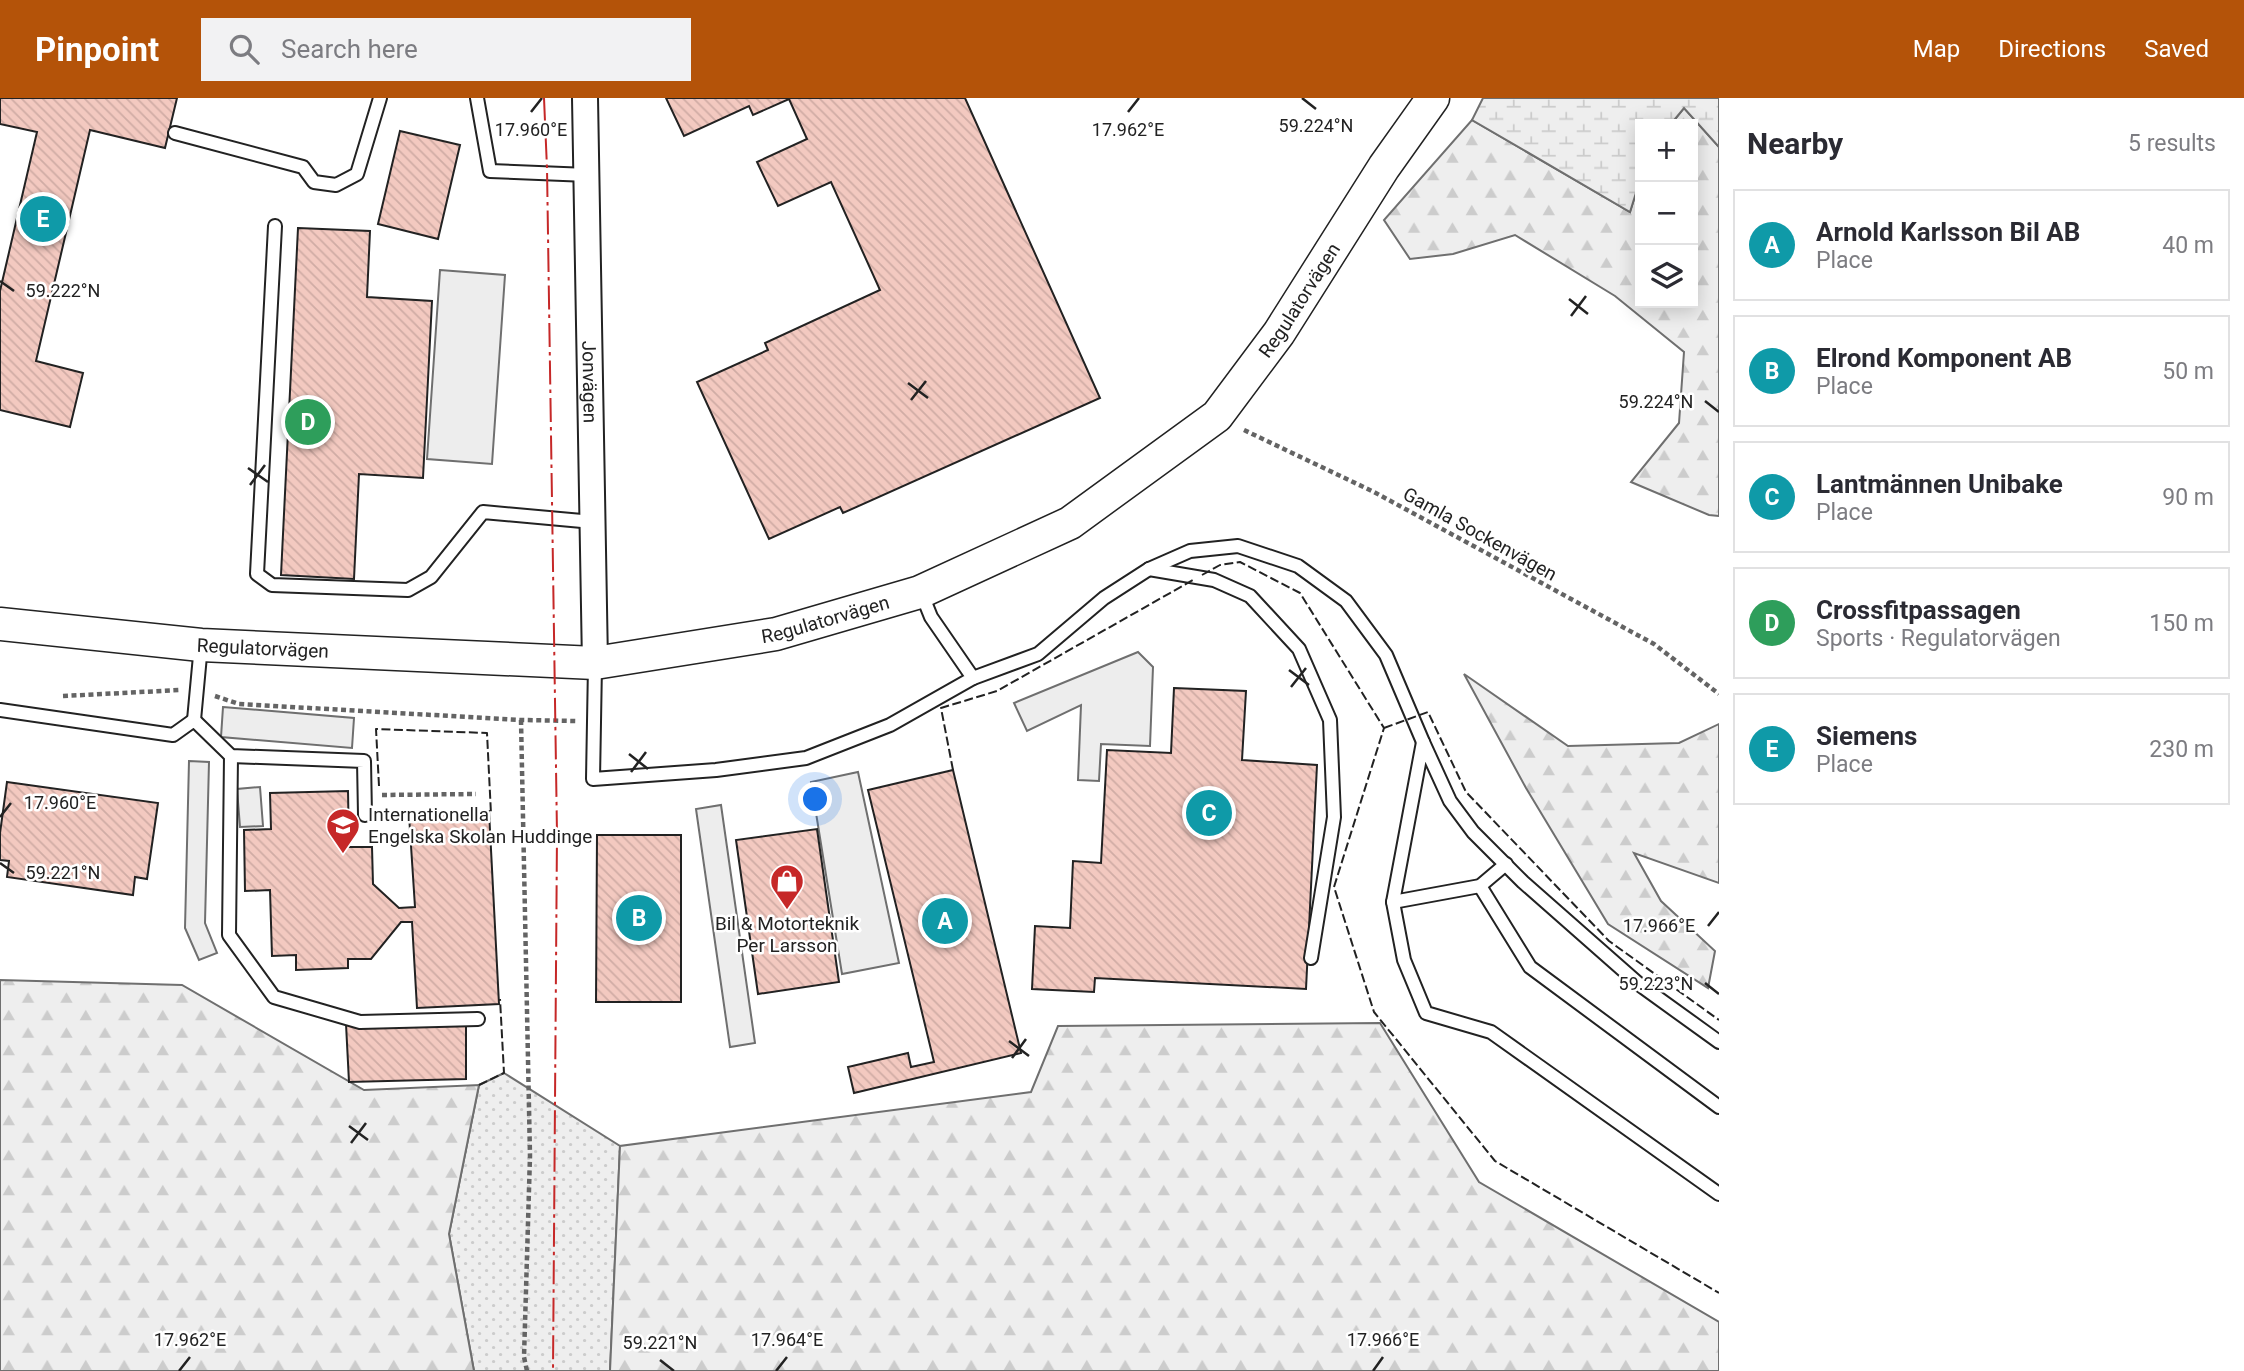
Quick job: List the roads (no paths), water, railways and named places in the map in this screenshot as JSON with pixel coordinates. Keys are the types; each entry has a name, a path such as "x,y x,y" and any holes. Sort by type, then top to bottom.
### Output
{"street":[{"name":"Jonvägen","path":"585,98 595,663"},
{"name":"Regulatorvägen","path":"0,624 201,645 595,663 776,634 920,592 1070,523 1217,416 1279,333 1384,167 1433,98"}],"lane":[{"path":"176,133 303,167 314,182 337,185 357,174 380,98"},
{"path":"477,98 490,171 588,175"},
{"path":"275,226 257,574 272,585 408,590 431,577 483,512 593,522"},
{"path":"595,663 593,779 716,770 806,758 890,725 973,678 1038,654 1104,598 1149,569 1190,551 1238,546 1298,566 1346,601 1386,656 1450,801 1473,832 1640,985 1719,1042"},
{"path":"1149,569 1214,580 1250,596 1299,649 1330,720 1334,817 1311,958"},
{"path":"920,592 931,617 973,678"},
{"path":"0,710 173,735 194,720 201,645"},
{"path":"194,720 230,756 364,761 365,814"},
{"path":"1423,742 1393,902 1404,960 1426,1013 1491,1032 1719,1194"},
{"path":"230,756 229,935 274,997 360,1022 478,1019"},
{"path":"1393,902 1480,886 1506,864"},
{"path":"1480,886 1530,967 1719,1107"}],"place":[{"name":"Siemens","path":"43,219"},
{"name":"Crossfitpassagen","path":"308,422"},
{"name":"Lantmännen Unibake","path":"1209,813"},
{"name":"Internationella Engelska Skolan Huddinge","path":"343,855"},
{"name":"Bil & Motorteknik Per Larsson","path":"787,911"},
{"name":"Elrond Komponent AB","path":"639,918"},
{"name":"Arnold Karlsson Bil AB","path":"945,921"}]}
